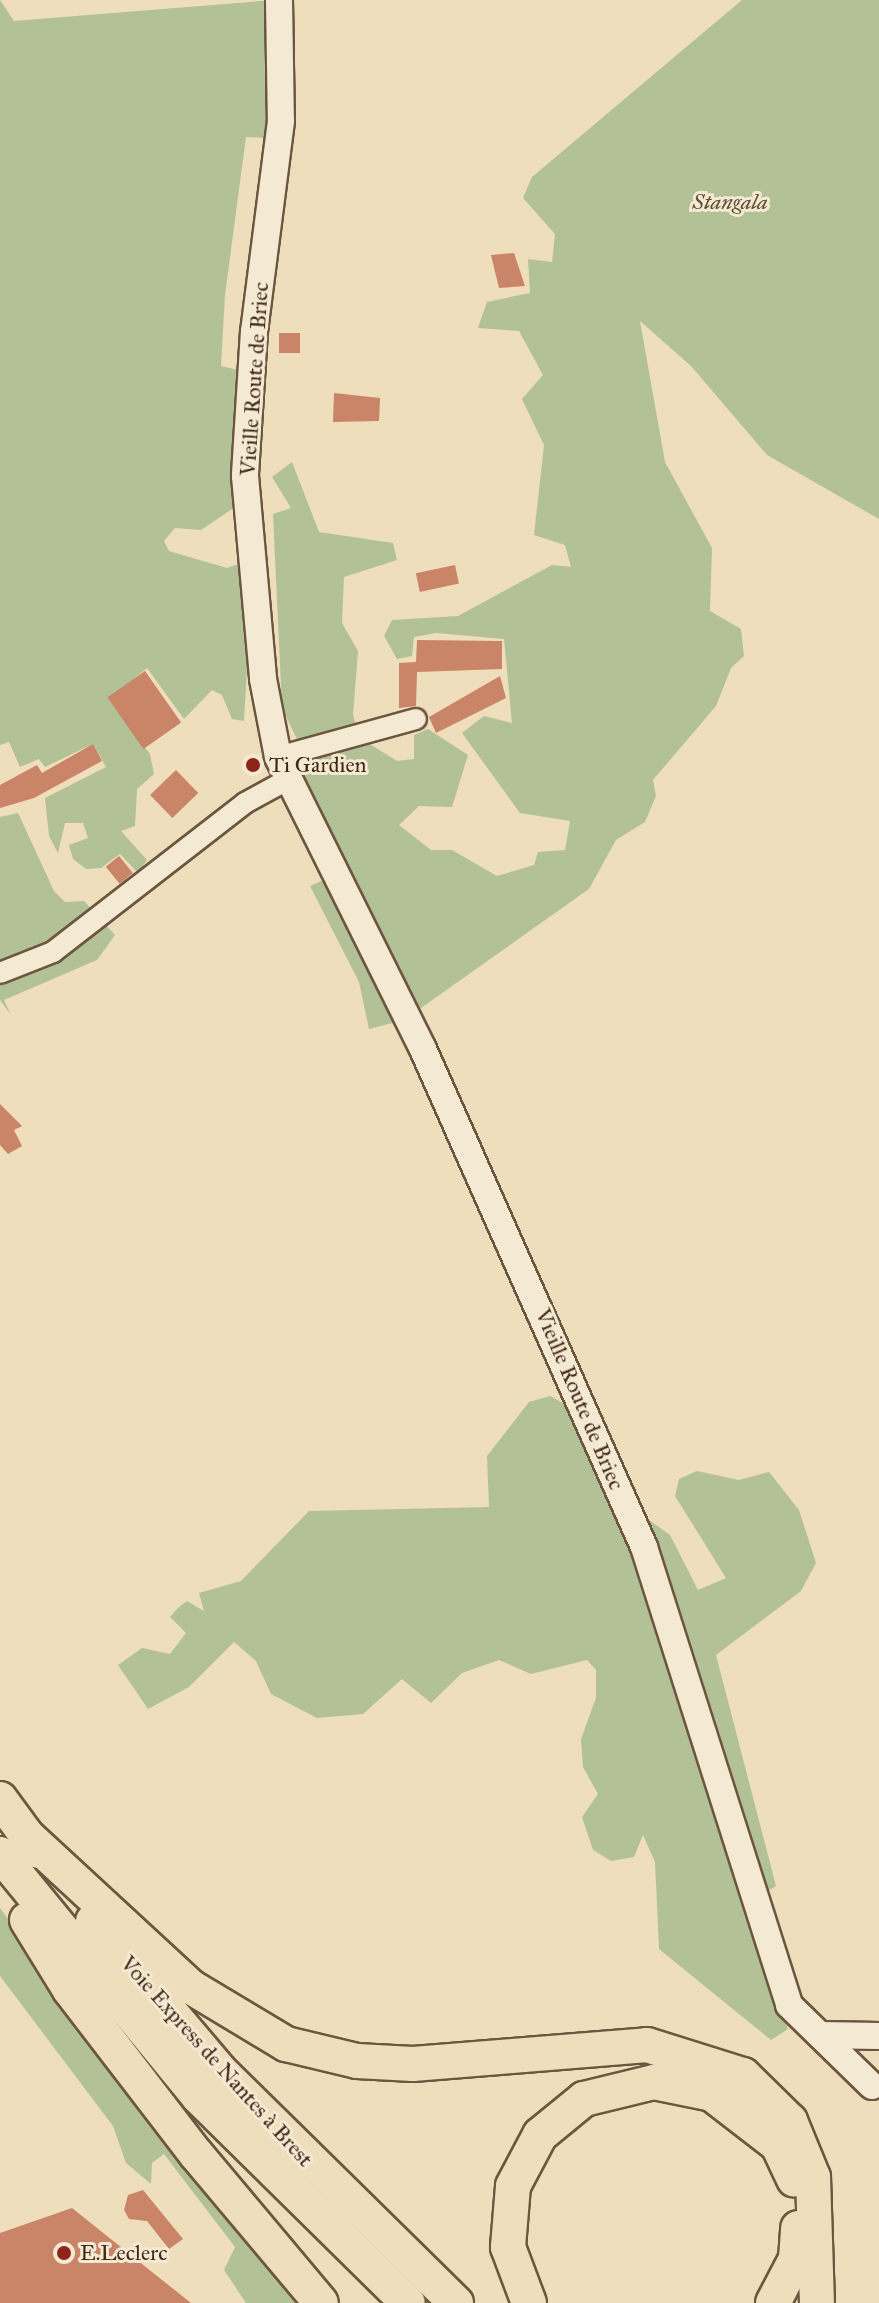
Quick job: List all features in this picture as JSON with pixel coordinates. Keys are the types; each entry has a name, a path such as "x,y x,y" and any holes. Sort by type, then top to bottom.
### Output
{"highway":[{"name":"Voie Express de Nantes à Brest","path":"0,1799 12,1844 199,2097 408,2303"},
{"name":"Voie Express de Nantes à Brest","path":"12,1844 220,2071 456,2303"},
{"path":"12,1844 191,1987 286,2044 357,2061 413,2064 647,2045 743,2075 790,2121 813,2177 817,2303"},
{"path":"0,1875 70,1990 321,2303"},
{"path":"529,2303 506,2227 531,2147 584,2099 654,2082 724,2101 759,2126 787,2162 798,2199 798,2246 773,2303"}],"street":[{"name":"Vieille Route de Briec","path":"279,0 281,121 253,344 245,476 263,679 282,768 422,1047 561,1352 669,1609 789,2005 876,2094"},
{"path":"0,973 53,952 245,803 282,768 416,719"},
{"path":"820,2035 879,2036"},
{"path":"876,2094 879,2048"}],"green space":[{"path":"0,0 14,21 274,0 268,138 246,137 225,295 221,366 238,370 232,509 201,530 175,528 164,541 169,551 227,568 238,564 248,652 244,721 232,719 222,695 212,690 184,719 147,668 109,700 150,754 154,774 137,789 135,826 121,831 147,860 138,873 120,854 101,868 86,869 73,859 69,845 88,838 83,823 65,823 58,853 49,836 45,798 106,767 93,744 45,767 39,759 20,767 9,742 0,745"},
{"name":"Stangala","path":"742,0 879,0 879,519 767,455 691,366 640,321 665,462 712,548 710,611 741,629 744,656 731,668 716,706 653,780 656,796 645,822 616,840 589,889 404,1020 369,1029 359,982 310,886 349,869 300,769 308,762 282,708 273,514 291,508 272,477 292,462 319,532 393,543 397,560 344,577 342,623 358,651 353,715 360,738 397,761 414,759 414,735 428,729 468,755 452,807 419,806 399,825 431,850 452,850 497,876 534,865 538,852 565,850 570,821 520,813 462,733 484,716 512,723 504,639 436,633 414,637 412,656 397,659 384,636 392,620 458,616 552,565 571,567 565,545 534,535 544,445 522,399 543,375 519,331 478,328 487,302 530,293 528,259 552,262 555,234 523,198 532,177"},
{"path":"18,813 54,891 65,902 84,901 115,935 97,960 4,1000 11,1015 0,1000 0,817"},
{"path":"550,1396 574,1409 617,1497 670,1535 698,1590 726,1578 675,1496 679,1479 697,1471 739,1480 769,1472 799,1510 816,1563 801,1591 716,1655 776,1886 746,1904 788,2029 771,2040 659,1949 655,1862 643,1835 634,1857 611,1861 593,1850 582,1817 598,1794 583,1767 581,1739 596,1698 596,1670 587,1660 531,1674 499,1660 462,1673 431,1703 402,1679 363,1714 317,1718 271,1694 256,1661 234,1642 189,1687 148,1709 118,1665 142,1648 170,1654 186,1633 170,1617 178,1608 187,1601 204,1611 199,1593 241,1581 309,1511 489,1507 487,1456 529,1402"},
{"path":"0,1908 227,2214 303,2303 246,2303 224,2270 235,2247 164,2154 152,2163 151,2184 126,2163 113,2126 0,1976"}],"building":[{"path":"514,253 525,286 499,288 491,255"},
{"path":"279,333 300,333 300,353 279,353"},
{"path":"334,393 380,398 379,421 333,422"},
{"path":"455,565 459,584 420,592 416,573"},
{"path":"417,640 502,641 502,669 417,672 416,706 399,708 399,663 416,662"},
{"path":"145,671 181,723 143,749 107,697"},
{"path":"500,676 506,698 436,733 429,717"},
{"path":"93,744 102,761 34,798 0,808 0,785 37,765 42,773"},
{"path":"176,770 198,793 172,818 150,795"},
{"path":"119,856 133,873 120,884 106,867"},
{"path":"0,1104 22,1126 14,1130 22,1146 8,1154 0,1145"},
{"path":"143,2190 183,2239 169,2249 147,2221 129,2219 124,2210 128,2195"},
{"name":"E.Leclerc","path":"72,2208 191,2303 0,2303 0,2233"}],"place":[{"name":"Ti Gardien","path":"253,765"},
{"name":"E.Leclerc","path":"64,2253"}]}
